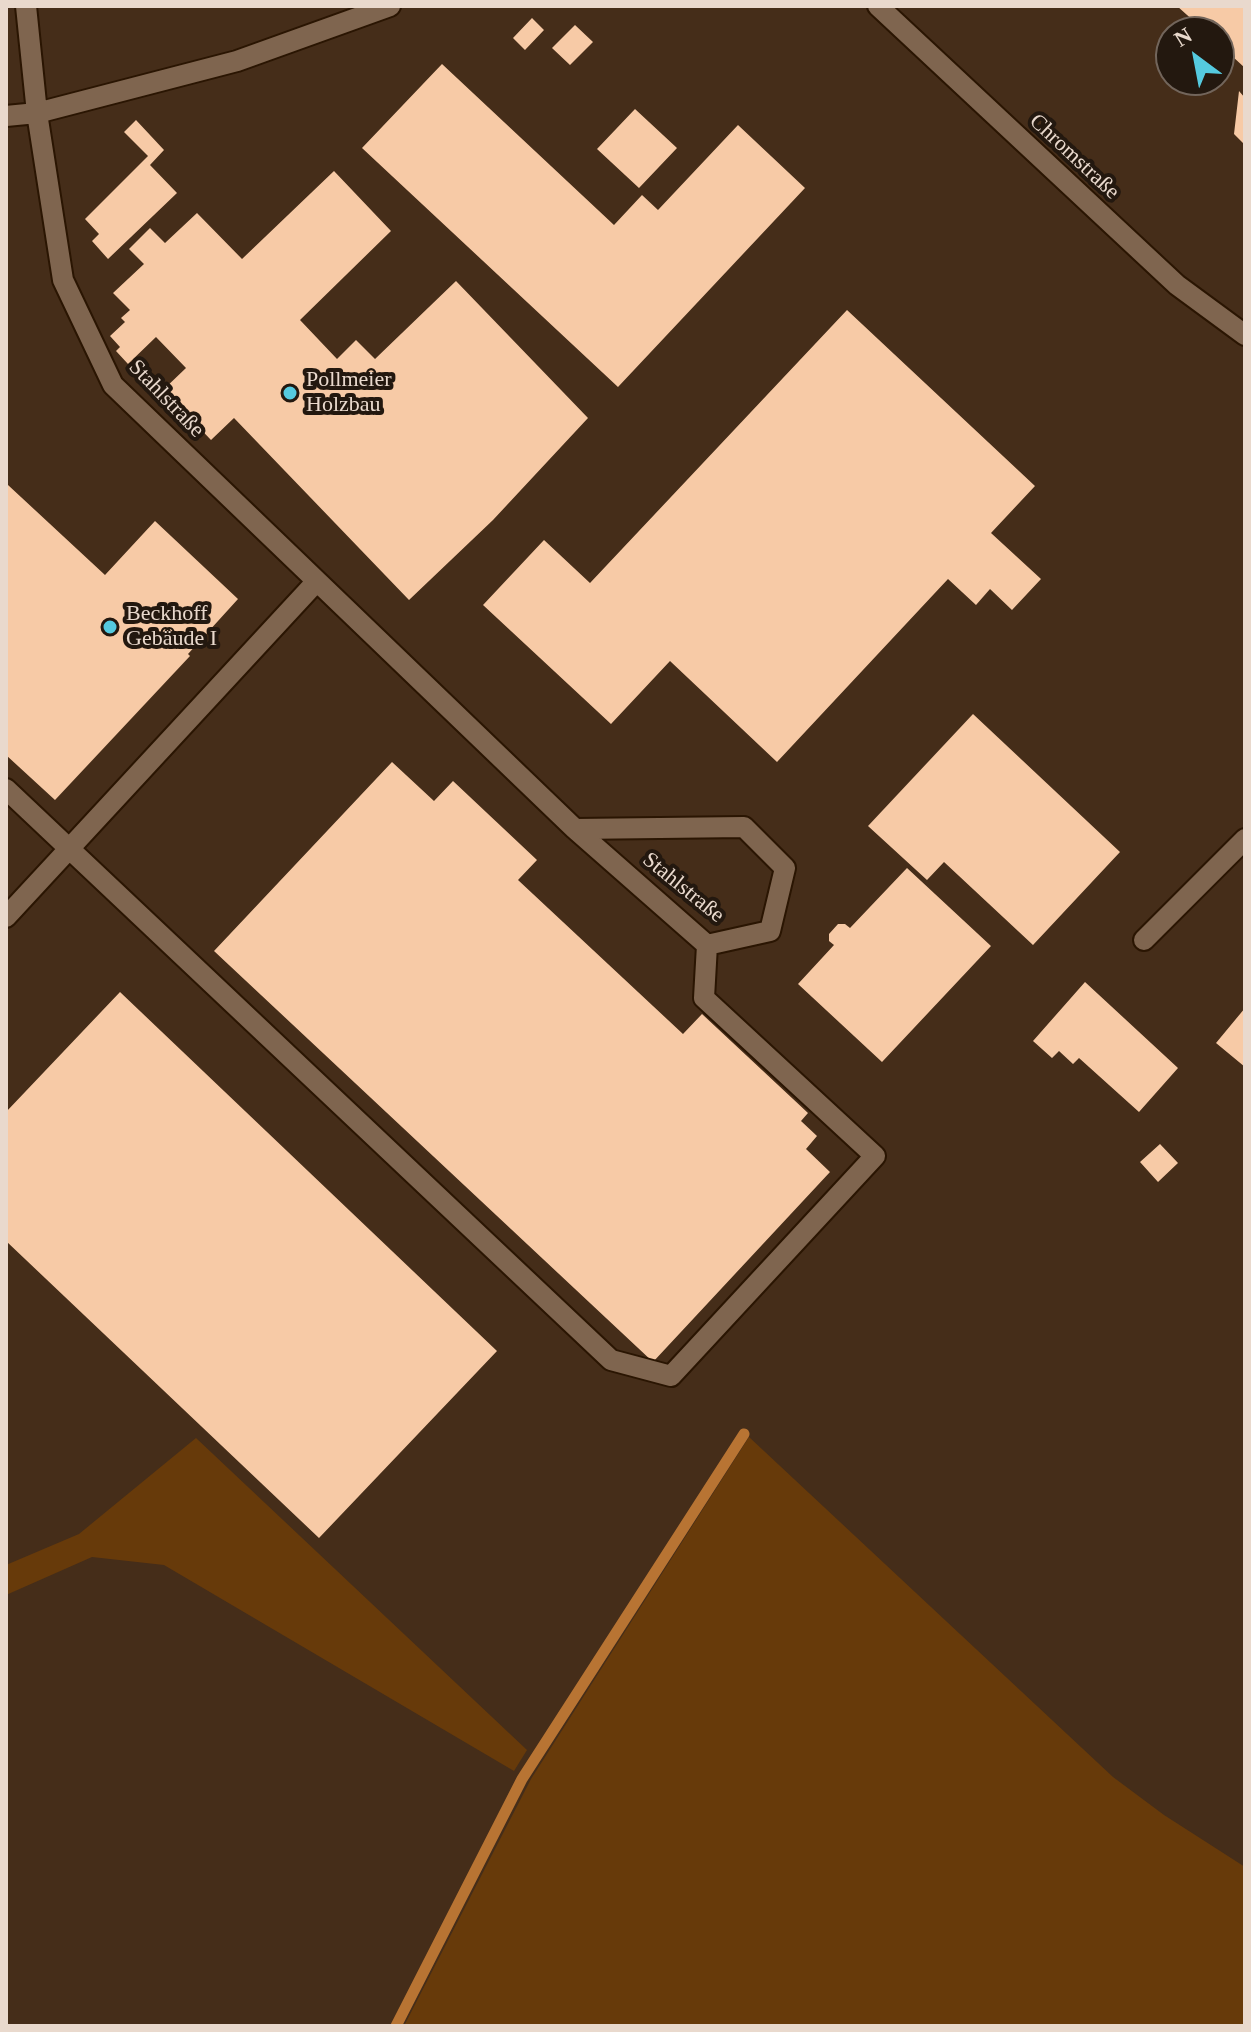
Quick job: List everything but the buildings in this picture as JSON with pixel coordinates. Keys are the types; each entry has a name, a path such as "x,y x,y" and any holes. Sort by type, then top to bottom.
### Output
{"street":[{"name":"Stahlstraße","path":"26,6 37,113 63,280 113,385 575,829 707,945 770,931 785,868 744,827 575,829"},
{"path":"6,116 37,113 237,61 390,6"},
{"name":"Chromstraße","path":"878,6 1177,285 1245,335"},
{"path":"6,917 317,581"},
{"path":"6,789 611,1360 671,1376 875,1156 704,998 707,945"},
{"path":"1144,940 1245,839"}],"shaded area":[{"path":"749,1437 1113,1777 1164,1815 1245,1867 1245,2026 404,2026 531,1779"},
{"path":"196,1438 527,1750 514,1771 164,1565 92,1557 6,1595 6,1565 79,1534"}],"waterway":[{"path":"396,2026 522,1779 744,1434"}],"place":[{"name":"Pollmeier Holzbau","path":"290,393"},
{"name":"Beckhoff Gebäude I","path":"110,627"}]}
